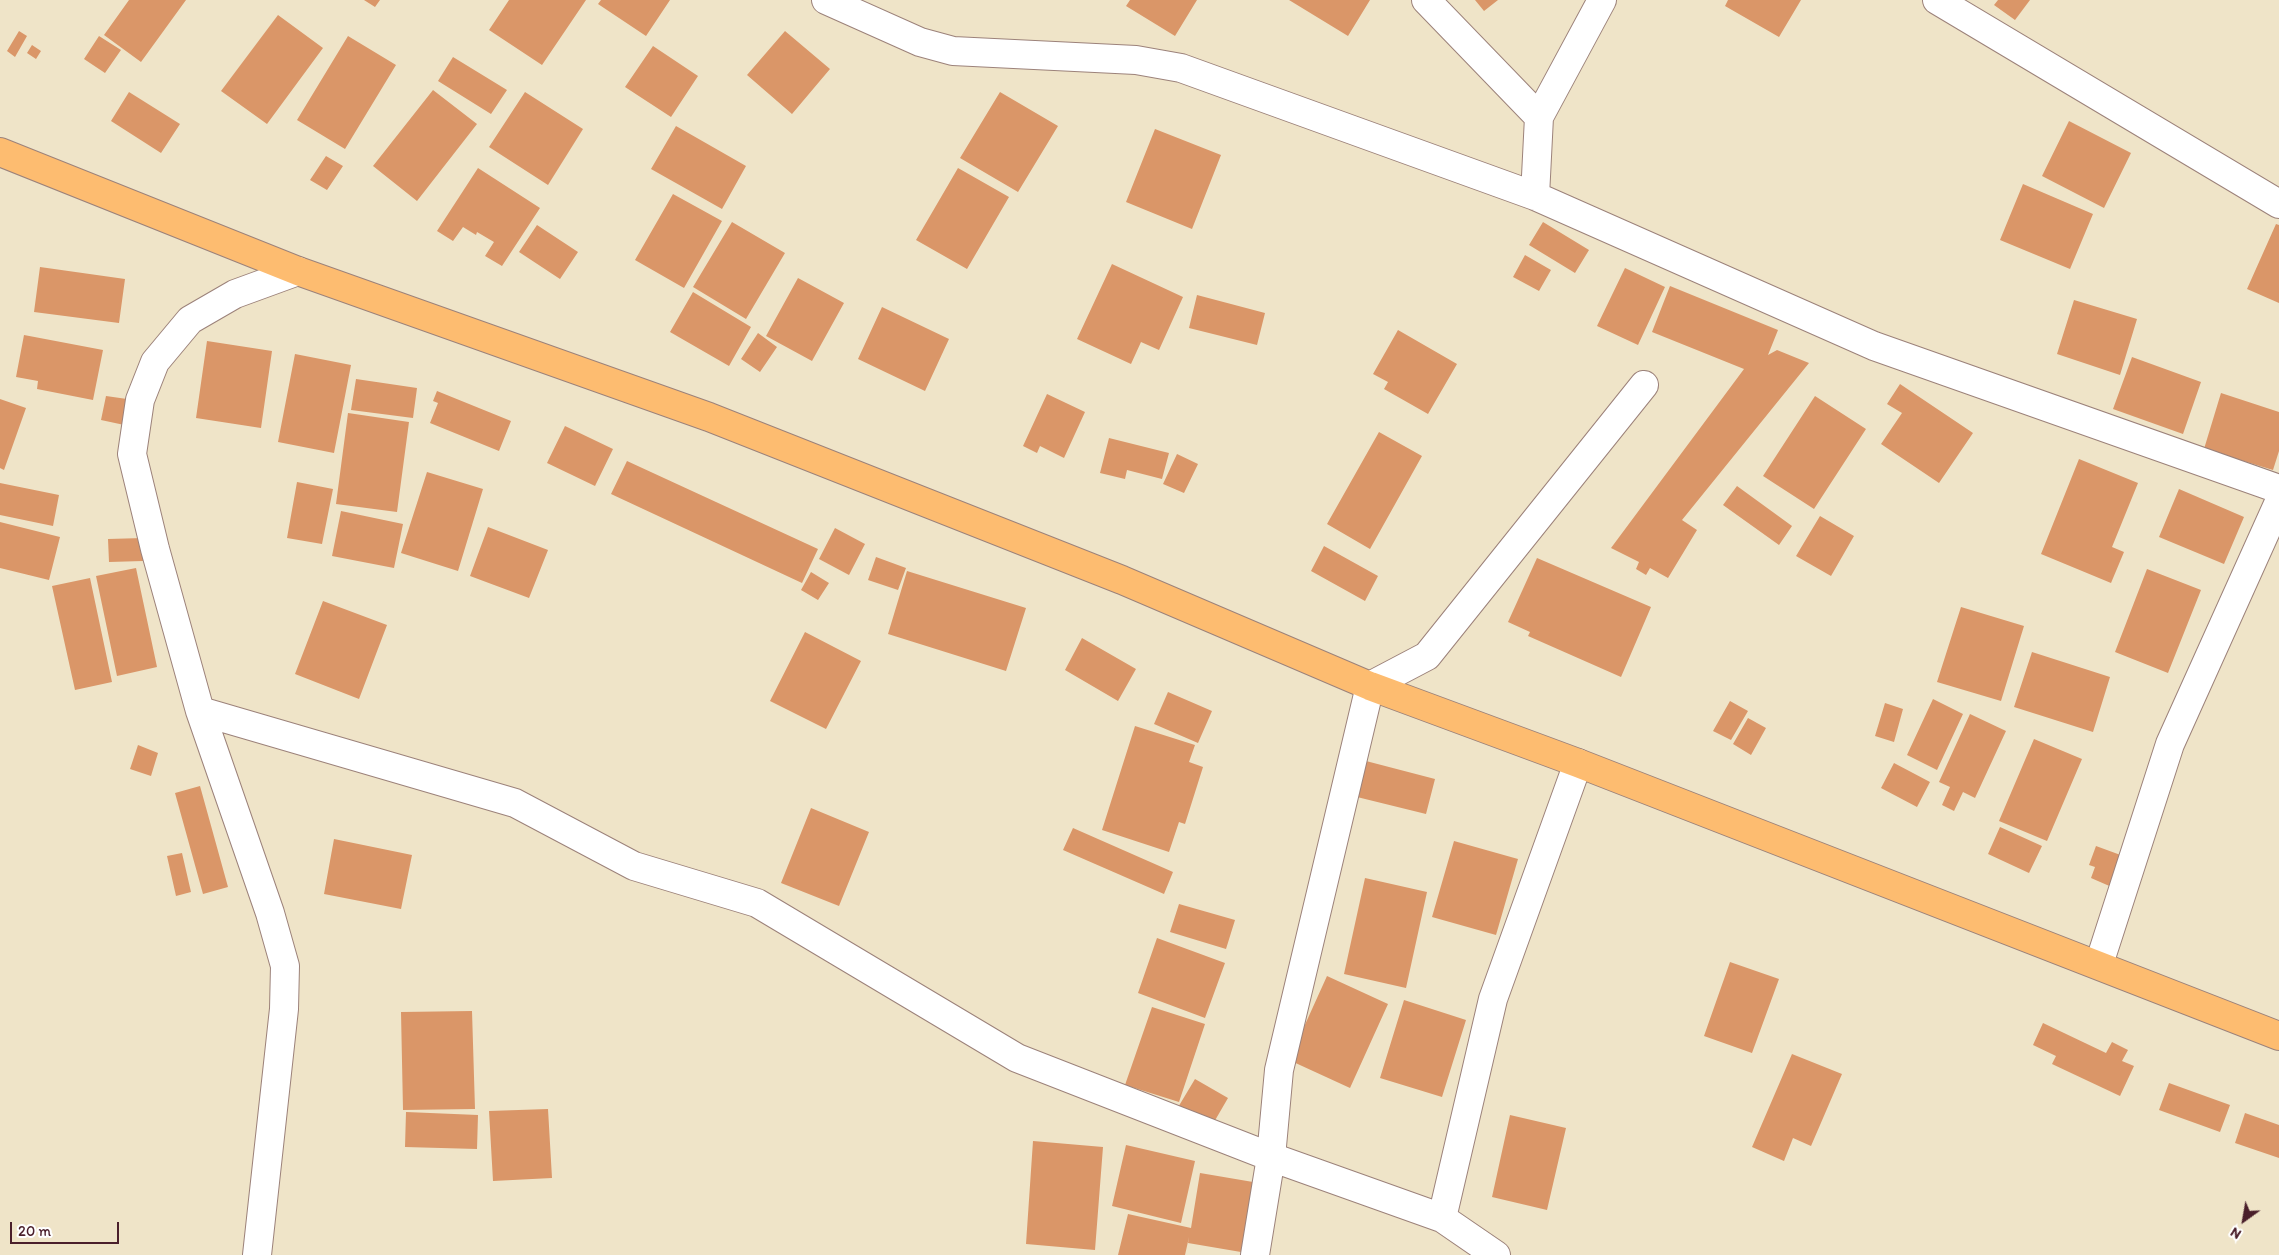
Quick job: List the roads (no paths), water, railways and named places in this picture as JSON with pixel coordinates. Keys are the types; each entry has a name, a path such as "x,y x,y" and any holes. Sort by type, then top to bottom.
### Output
{"main road":[{"path":"0,152 298,271 709,417 1122,580 1370,686 1578,763 2099,964 2279,1036"}],"street":[{"path":"826,0 920,42 953,51 1136,60 1182,68 1536,196 1874,346 2279,489"},
{"path":"1426,0 1539,117"},
{"path":"1536,196 1539,117 1602,0"},
{"path":"1937,0 2279,204"},
{"path":"256,1255 284,1009 285,966 270,913 200,711 155,549 132,454 140,400 155,362 190,320 234,294 298,271"},
{"path":"1255,1255 1272,1157 1279,1070 1370,686 1427,656 1644,385"},
{"path":"2099,964 2170,744 2279,502"},
{"path":"200,711 515,803 634,866 757,903 1017,1058 1272,1157 1442,1218 1496,1255"},
{"path":"1442,1218 1493,999 1578,763"}]}
